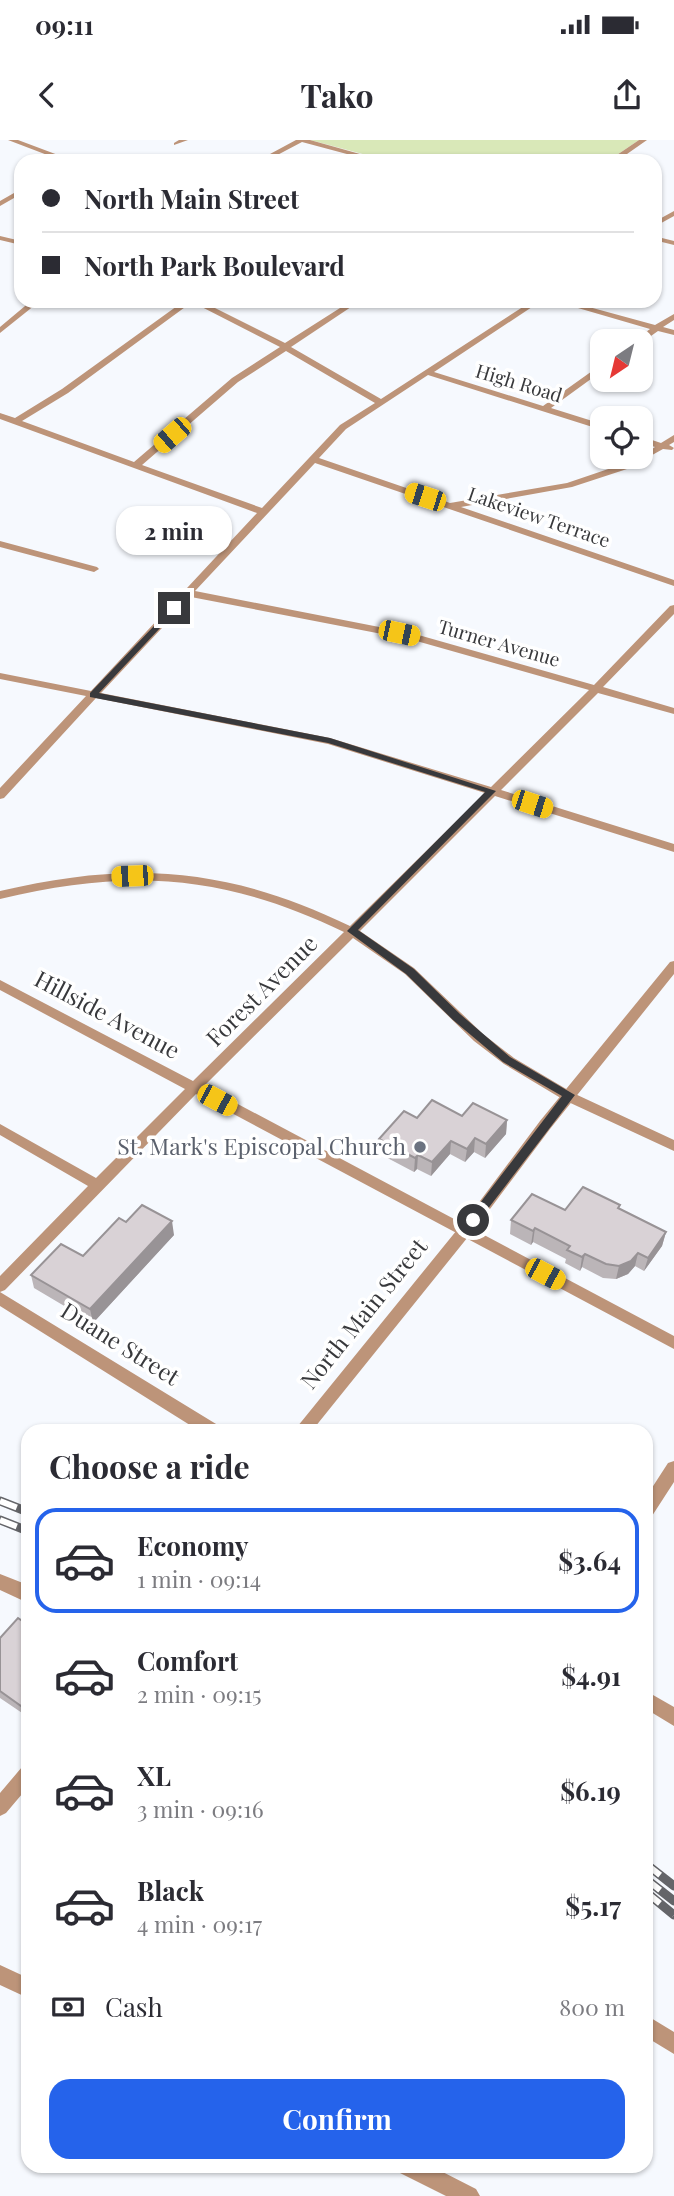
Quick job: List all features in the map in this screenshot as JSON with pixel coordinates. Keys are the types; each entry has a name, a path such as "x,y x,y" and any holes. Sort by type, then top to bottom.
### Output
{"street":[{"path":"11,140 47,154"},
{"path":"176,144 185,140"},
{"path":"274,154 301,140 352,154"},
{"path":"622,154 643,140"},
{"path":"0,331 28,308"},
{"path":"5,420 65,391 179,308"},
{"path":"209,308 285,346 380,402"},
{"path":"135,466 235,380 345,308"},
{"path":"0,795 343,427 526,308"},
{"path":"583,308 674,333"},
{"path":"653,330 674,316"},
{"name":"High Road","path":"426,372 590,423"},
{"path":"544,409 590,376"},
{"path":"5,420 263,512"},
{"path":"451,505 538,493 586,481 624,467 674,438"},
{"path":"653,443 674,450"},
{"name":"Lakeview Terrace","path":"312,459 674,583"},
{"path":"0,544 94,569"},
{"name":"Turner Avenue","path":"188,593 415,637 674,711"},
{"name":"Forest Avenue","path":"0,1286 491,791 597,689 674,608"},
{"path":"0,676 330,741 674,849"},
{"path":"0,895 84,878 151,876 196,880 278,899 352,931 410,971 506,1060 569,1095 674,1146"},
{"name":"North Main Street","path":"307,1424 464,1231 569,1095 671,974"},
{"name":"Hillside Avenue","path":"0,984 674,1343"},
{"path":"0,1129 99,1186"},
{"name":"Duane Street","path":"0,1298 202,1424"},
{"path":"653,1500 674,1468"},
{"path":"0,1583 21,1590"},
{"path":"653,1704 674,1717"},
{"path":"0,1807 21,1782"},
{"path":"0,1975 21,1985"},
{"path":"653,2030 674,2044"},
{"path":"421,2173 469,2196"}],"green space":[{"path":"310,140 639,140 618,154 363,154"}],"building":[{"path":"432,1100 462,1116 473,1103 507,1120 486,1144 475,1138 467,1149 451,1141 432,1162 418,1155 415,1158 379,1139 404,1111 417,1118"},
{"path":"583,1187 666,1232 648,1258 638,1253 631,1261 619,1266 606,1264 585,1254 582,1257 567,1250 570,1246 535,1228 533,1231 511,1220 532,1194 565,1210"},
{"path":"142,1205 172,1221 90,1309 31,1275 61,1244 83,1256 119,1218 126,1222"},
{"path":"18,1618 21,1620 21,1706 0,1691 0,1638"}],"railway":[{"path":"0,1501 21,1509"},
{"path":"0,1520 21,1528"},
{"path":"653,1870 674,1886"},
{"path":"653,1884 674,1901"},
{"path":"653,1898 674,1915"}],"place":[{"name":"St. Mark's Episcopal Church","path":"420,1147"}],"route":[{"path":"174,608 93,695 330,741 491,791 352,931 410,971 506,1060 569,1095 473,1220"}]}
